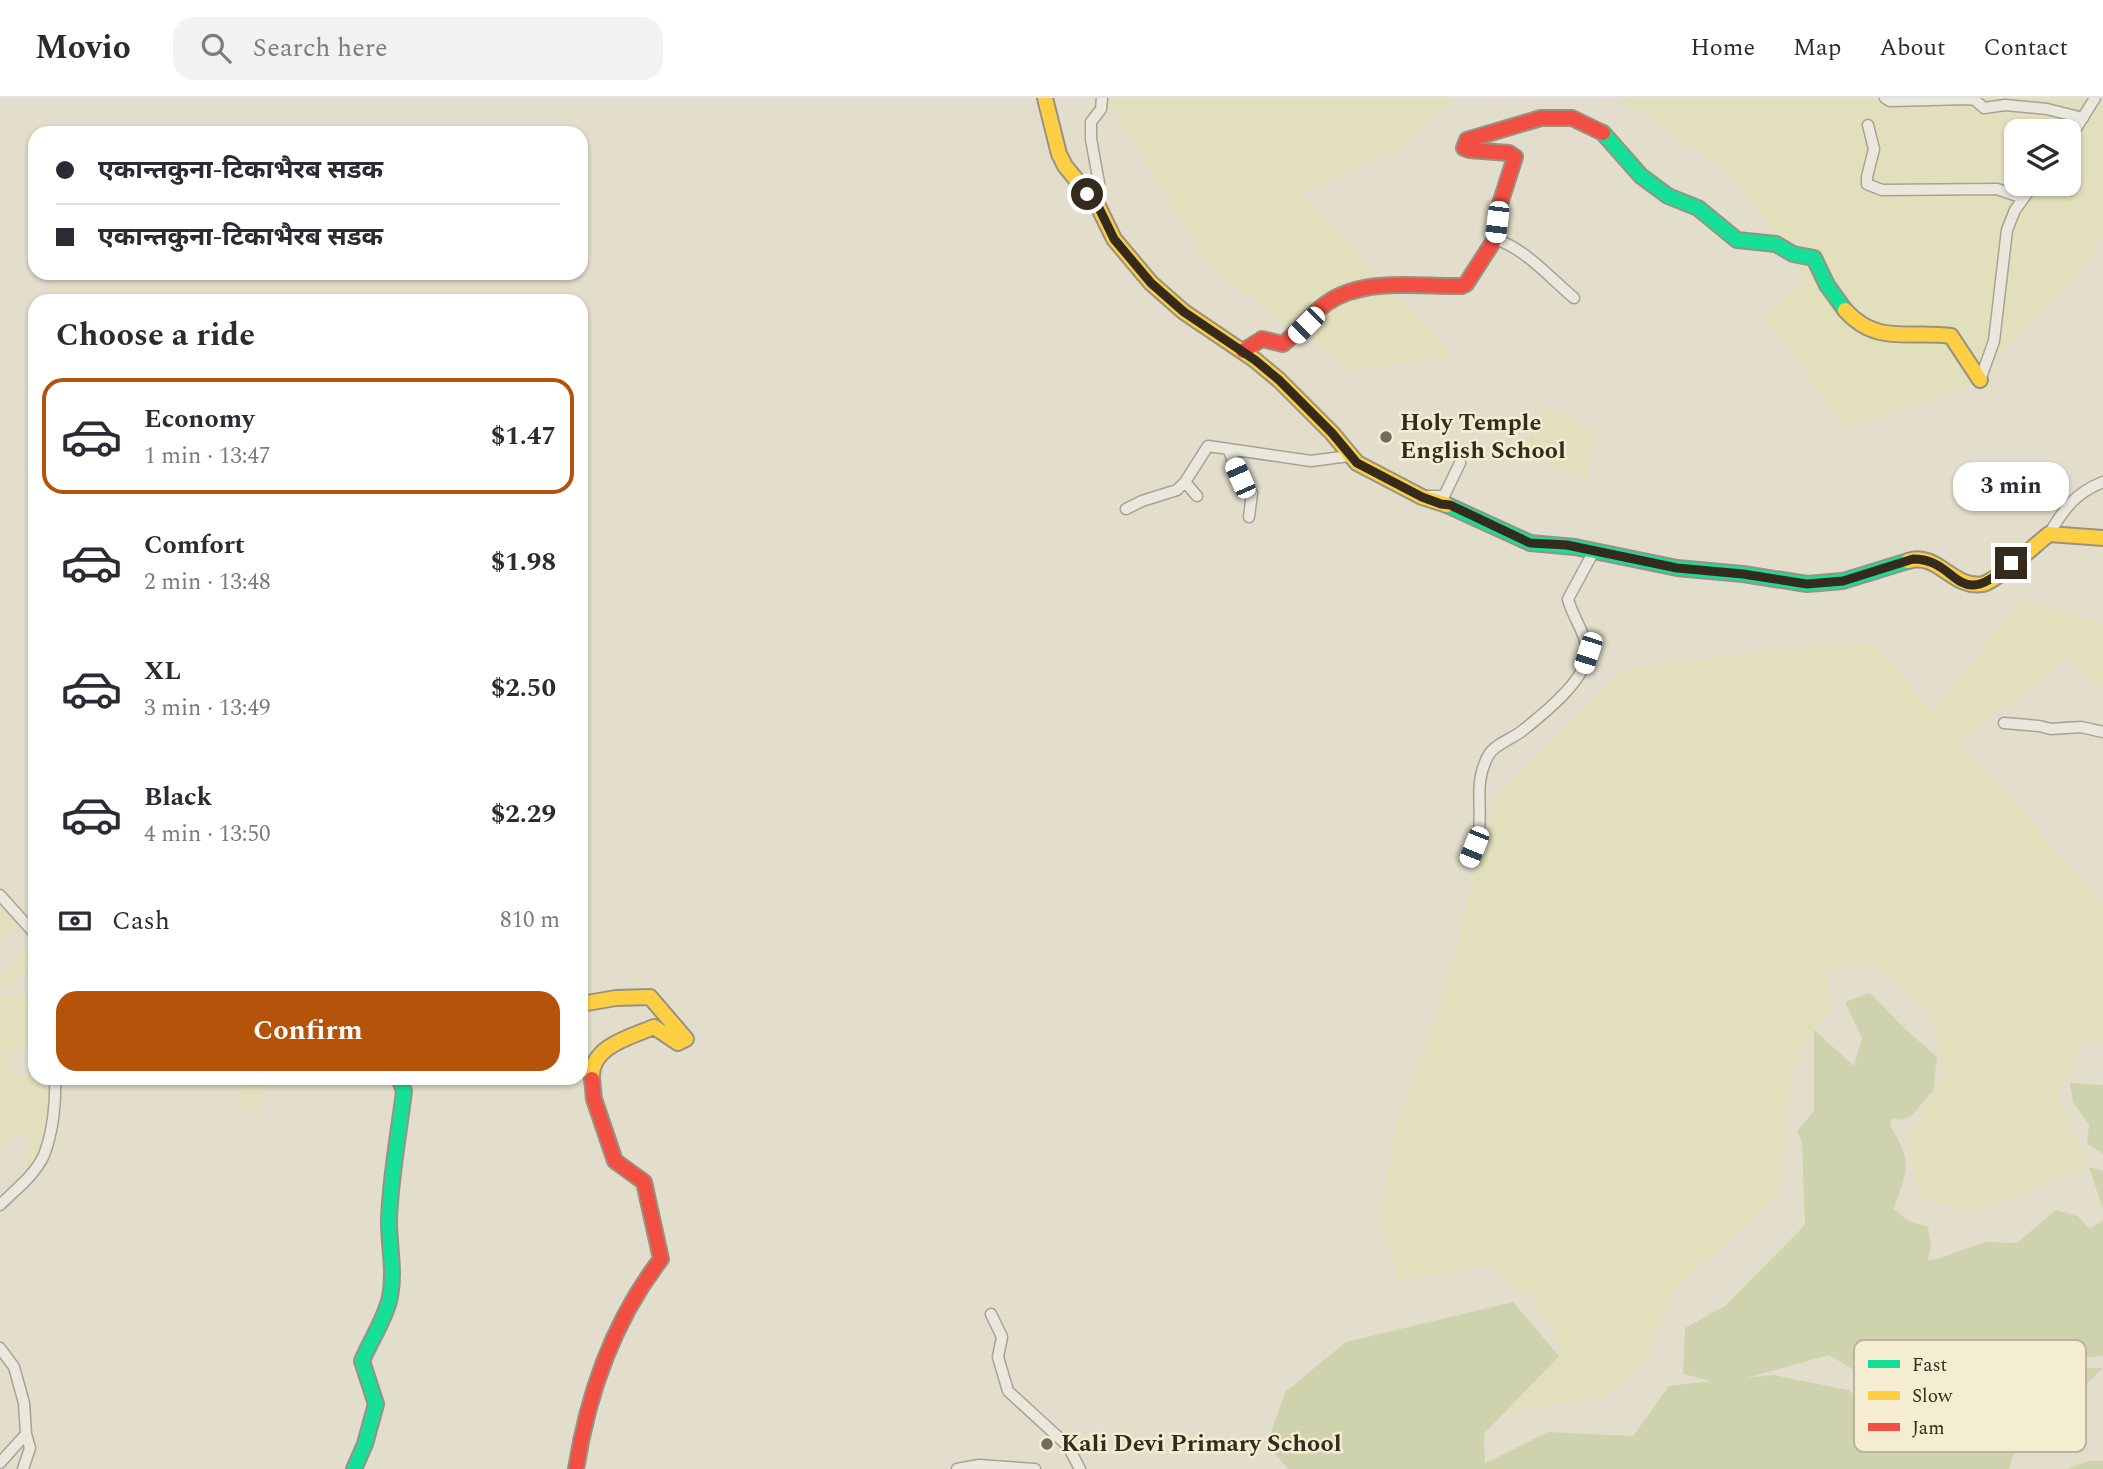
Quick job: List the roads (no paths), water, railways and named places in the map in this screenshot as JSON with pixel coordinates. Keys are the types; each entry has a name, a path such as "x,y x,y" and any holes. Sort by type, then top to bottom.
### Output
{"street":[{"path":"1045,98 1059,154 1065,166 1098,206 1114,239 1151,283 1184,312 1243,351 1279,380 1332,433 1357,463 1422,497 1450,505 1530,543 1567,545 1677,568 1743,574 1807,584 1843,581 1913,559 1926,559 1959,581 1975,584 1988,582 2049,534 2062,512 2081,492 2103,482"},
{"path":"1098,206 1099,183 1091,139 1091,122 1101,109 1102,98"},
{"path":"1885,98 1890,102 1968,99 1975,100 1984,108 2005,105 2047,109 2083,118"},
{"path":"2081,121 2095,98"},
{"path":"1243,351 1262,339 1283,344 1295,337 1330,300 1352,290 1462,286 1471,279 1495,239 1500,204 1515,157 1509,153 1469,150 1464,148 1467,140 1541,118 1572,118 1605,134 1641,176 1668,196 1698,208 1737,240 1776,244 1793,254 1814,258 1832,294 1861,326 1895,335 1937,333 1951,336 1980,380"},
{"path":"1868,125 1874,149 1867,177 1867,184 1871,186 1882,190 1997,189 2023,198 2007,230 1994,341 1980,380"},
{"path":"1495,239 1521,252 1574,298"},
{"path":"1126,509 1142,501 1174,492 1185,482 1208,446 1311,461 1349,456"},
{"path":"1229,451 1240,478 1252,493 1249,517"},
{"path":"1422,497 1444,496 1460,463"},
{"path":"1185,482 1196,496"},
{"path":"2049,534 2103,538"},
{"path":"1468,860 1479,833 1478,779 1489,752 1521,733 1580,675 1588,653 1568,599 1594,551"},
{"path":"2004,723 2051,729 2081,727 2103,732"},
{"path":"0,895 28,926"},
{"path":"576,1469 581,1437 601,1371 633,1297 661,1259 644,1182 615,1161 594,1100 592,1070 605,1048 654,1027 678,1043 686,1039 650,997 588,1003"},
{"path":"0,1205 28,1178 43,1156 52,1122 55,1085"},
{"path":"354,1469 365,1444 376,1404 362,1361 379,1329 390,1296 392,1273 388,1220 404,1091 402,1085"},
{"path":"990,1314 1002,1337 998,1357 1008,1391 1068,1446 1080,1469"},
{"path":"0,1348 14,1367 24,1403 26,1434 30,1448 23,1469"},
{"path":"0,1463 26,1434"},
{"path":"957,1469 979,1465 1035,1469"}],"place":[{"name":"Holy Temple English School","path":"1386,437"},
{"name":"Kali Devi Primary School","path":"1047,1444"}]}
